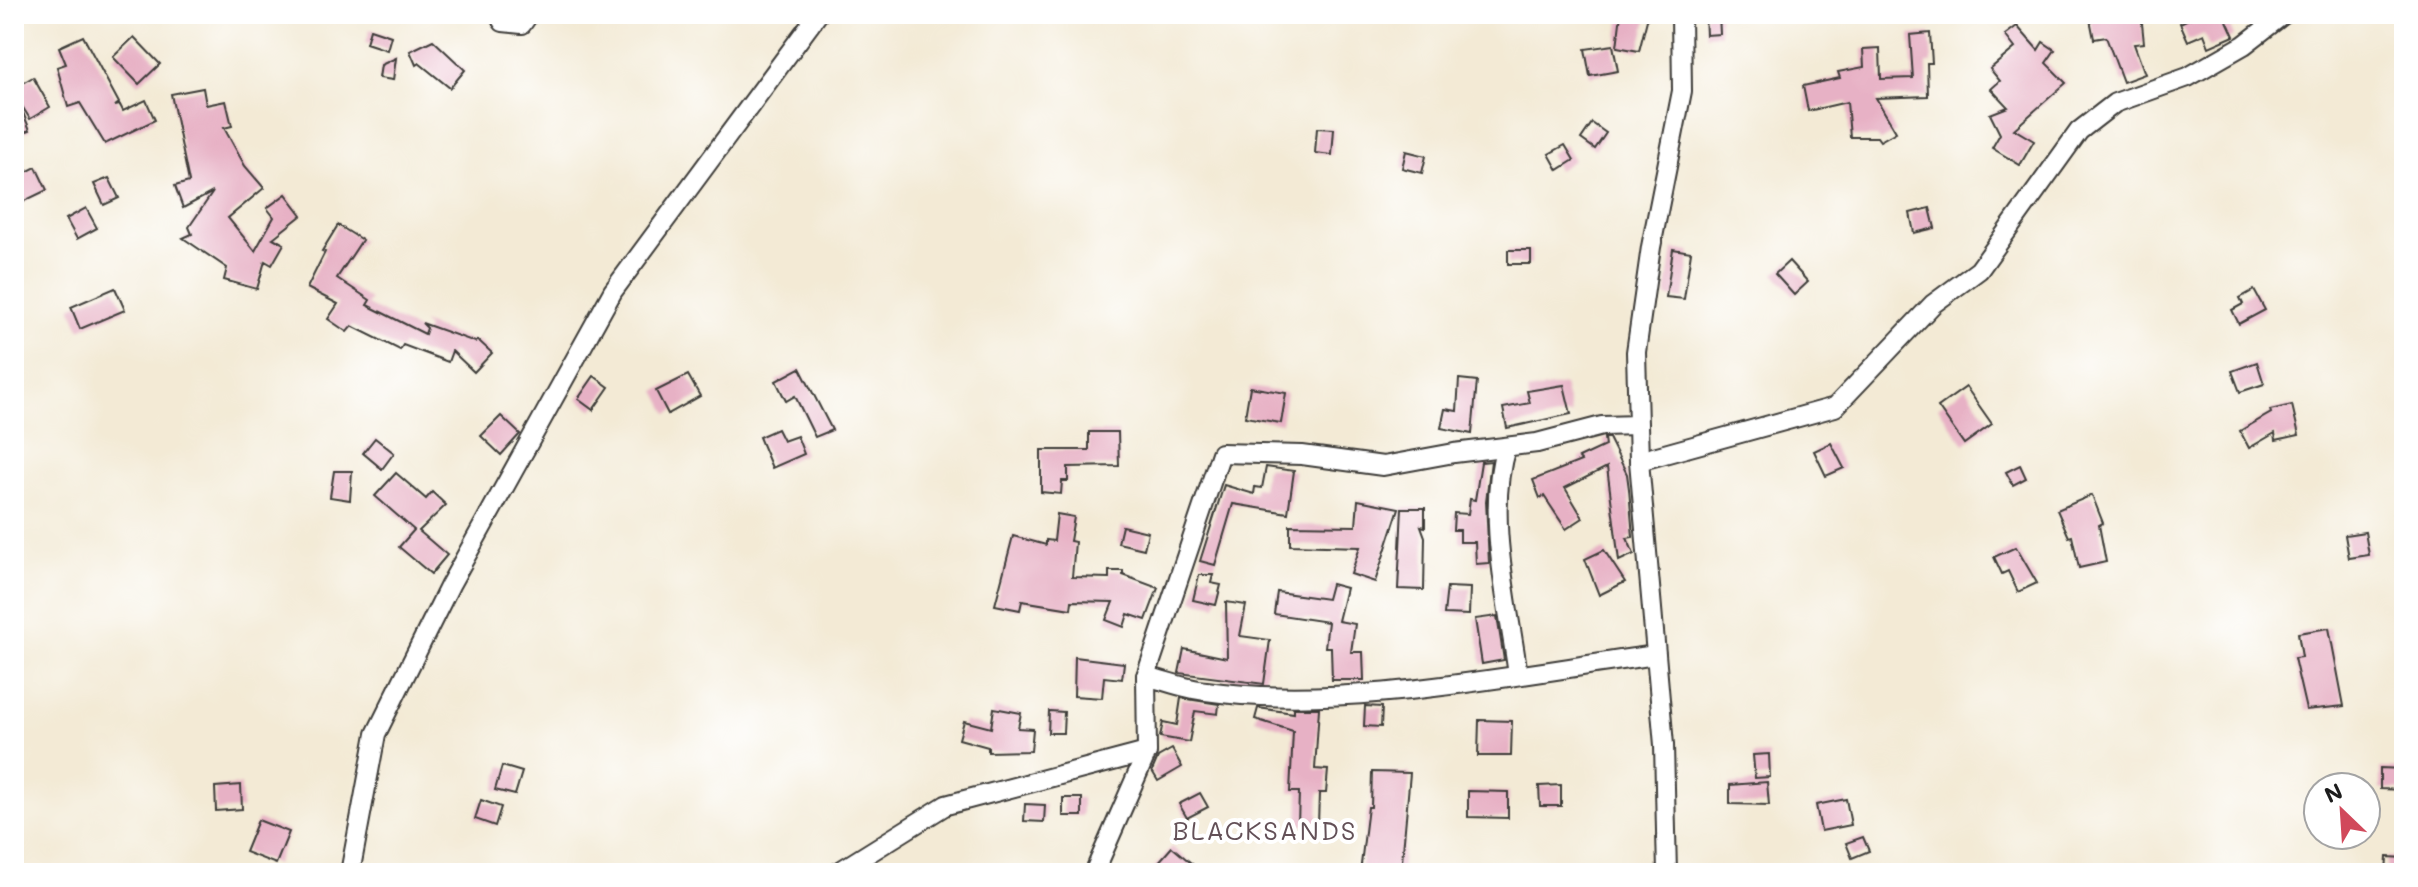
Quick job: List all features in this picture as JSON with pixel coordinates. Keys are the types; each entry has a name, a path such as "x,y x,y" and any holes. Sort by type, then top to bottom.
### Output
{"street":[{"path":"498,14 503,22 522,24 529,14"},
{"path":"350,873 376,734 450,585 613,291 818,14"},
{"path":"1667,873 1664,745 1639,461 1636,352 1651,247 1682,91 1681,14"},
{"path":"1639,461 1835,407 1933,304 1979,270 2079,131 2115,103 2200,71 2244,45 2284,14"},
{"path":"1094,873 1147,752 1146,676 1221,453 1302,455 1383,466 1537,443 1602,426 1638,425"},
{"path":"1506,447 1499,467 1497,501 1518,675"},
{"path":"1146,676 1203,691 1257,696 1380,690 1518,675 1656,655"},
{"path":"837,873 946,805 1147,752"}],"building":[{"path":"1621,14 1648,16 1639,51 1617,47"},
{"path":"1705,14 1719,14 1720,34 1706,35"},
{"path":"2141,14 2144,43 2134,44 2145,74 2123,82 2106,37 2094,39 2090,19"},
{"path":"2199,14 2224,14 2234,36 2209,47 2204,34 2188,41 2180,23"},
{"path":"2017,26 2038,50 2043,42 2055,50 2046,63 2066,83 2014,129 2034,141 2020,165 1992,148 2000,134 1990,114 2008,107 1991,89 2000,81 1990,69 2015,48 2005,35"},
{"path":"370,29 391,36 387,50 366,43"},
{"path":"1930,33 1932,63 1927,63 1928,96 1876,98 1896,132 1880,141 1877,137 1850,137 1847,102 1808,111 1803,86 1840,78 1838,72 1864,67 1863,49 1880,48 1881,79 1913,78 1910,35"},
{"path":"83,36 119,103 115,106 120,105 123,111 146,100 155,120 105,144 80,103 68,107 57,67 66,64 59,47"},
{"path":"134,37 160,64 139,84 113,57"},
{"path":"433,40 465,70 450,88 419,63 416,65 410,51"},
{"path":"1613,45 1618,71 1590,76 1585,49"},
{"path":"396,58 393,80 379,78 381,65"},
{"path":"33,77 50,107 30,119 17,98 30,130 14,136 14,88"},
{"path":"203,88 206,105 226,101 232,126 224,128 245,166 264,188 228,218 255,251 274,217 267,208 286,194 302,215 273,238 284,244 272,265 265,261 257,289 224,280 227,268 183,238 192,234 189,227 213,192 183,208 175,186 189,182 171,94"},
{"path":"1592,123 1606,133 1595,149 1581,139"},
{"path":"1317,128 1334,129 1332,155 1315,153"},
{"path":"1565,145 1574,160 1558,170 1549,154"},
{"path":"1406,151 1426,156 1422,173 1402,168"},
{"path":"36,167 47,190 14,206 14,178"},
{"path":"109,178 119,198 104,205 94,184"},
{"path":"86,208 97,228 77,239 66,219"},
{"path":"1930,208 1935,228 1914,233 1910,213"},
{"path":"338,225 362,240 337,278 370,300 367,305 425,334 427,328 422,323 475,342 478,340 492,353 474,372 452,351 448,362 403,345 400,350 352,326 347,332 328,319 338,304 307,288 325,252 322,251"},
{"path":"1673,249 1691,252 1684,299 1666,297"},
{"path":"1508,250 1531,250 1531,264 1508,264"},
{"path":"1789,261 1808,282 1794,295 1775,274"},
{"path":"115,288 125,310 80,329 71,307"},
{"path":"2254,290 2265,310 2239,324 2232,310 2243,304 2240,298"},
{"path":"2257,362 2264,384 2240,392 2232,371"},
{"path":"800,368 832,430 815,437 795,396 786,401 776,381"},
{"path":"688,375 700,396 668,414 656,391"},
{"path":"594,376 609,387 593,410 578,399"},
{"path":"1459,379 1477,381 1472,434 1441,428 1445,409 1457,411"},
{"path":"1564,385 1571,414 1507,428 1503,408 1530,403 1527,391"},
{"path":"1250,387 1286,393 1281,423 1245,417"},
{"path":"1966,387 1992,424 1964,444 1938,407"},
{"path":"2292,405 2299,435 2276,440 2275,433 2249,448 2240,431 2271,413 2270,410"},
{"path":"501,416 520,434 501,455 481,436"},
{"path":"777,429 783,441 797,436 804,454 772,468 759,437"},
{"path":"1089,432 1118,432 1119,466 1068,467 1068,481 1062,481 1061,494 1041,492 1041,450 1089,450"},
{"path":"375,438 394,453 382,469 363,453"},
{"path":"1604,438 1609,438 1627,474 1629,489 1633,537 1627,538 1634,554 1619,561 1607,467 1565,488 1583,518 1566,529 1544,496 1540,498 1533,480 1581,461 1579,458 1605,446"},
{"path":"1831,443 1844,468 1826,476 1814,451"},
{"path":"1491,461 1486,501 1489,563 1476,564 1475,542 1460,542 1460,530 1453,530 1454,513 1468,514 1470,499 1475,500 1481,462"},
{"path":"2020,465 2026,478 2013,485 2006,472"},
{"path":"1266,467 1294,471 1288,513 1233,504 1215,565 1200,561 1224,485 1254,494 1255,487 1262,488"},
{"path":"334,471 352,471 350,500 330,497"},
{"path":"396,473 426,499 432,492 446,505 419,531 447,555 431,574 399,547 414,530 375,496"},
{"path":"2092,495 2103,523 2099,525 2106,562 2079,568 2072,536 2069,537 2057,510"},
{"path":"1358,500 1399,508 1375,582 1351,574 1360,547 1290,545 1290,525 1356,526"},
{"path":"1402,508 1425,508 1425,527 1421,526 1425,537 1424,590 1398,589"},
{"path":"1057,514 1074,517 1070,541 1075,542 1072,577 1109,578 1109,571 1123,571 1123,575 1158,588 1146,620 1128,614 1124,627 1106,620 1113,602 1072,601 1071,609 1022,601 1020,610 995,605 1013,536 1046,545 1046,540 1054,541"},
{"path":"1122,526 1148,532 1144,549 1118,543"},
{"path":"2365,532 2369,555 2349,558 2345,535"},
{"path":"2016,547 2037,583 2018,592 2008,571 2002,574 1994,557"},
{"path":"1604,550 1625,582 1599,595 1585,559"},
{"path":"1199,575 1213,575 1211,583 1221,585 1216,605 1193,600"},
{"path":"1331,584 1346,588 1338,621 1355,624 1351,652 1363,652 1364,680 1332,680 1331,647 1325,647 1328,622 1274,614 1277,592 1327,599"},
{"path":"1447,587 1470,588 1469,615 1444,614"},
{"path":"1226,602 1246,605 1240,636 1270,640 1264,684 1179,673 1184,649 1227,658"},
{"path":"1497,616 1504,660 1482,664 1475,619"},
{"path":"2329,628 2344,706 2306,710 2294,658 2302,657 2298,633"},
{"path":"1075,657 1124,663 1122,679 1104,677 1102,698 1074,696"},
{"path":"1181,698 1219,704 1218,714 1195,711 1189,742 1160,737 1163,722 1177,725"},
{"path":"1365,706 1382,707 1381,727 1364,726"},
{"path":"994,708 1021,713 1018,728 1033,729 1031,751 988,752 988,747 959,739 964,721 991,728"},
{"path":"1258,708 1294,713 1294,708 1319,708 1315,769 1328,770 1326,793 1319,793 1318,825 1298,825 1299,792 1290,792 1293,731 1255,719"},
{"path":"1049,711 1064,712 1063,733 1048,733"},
{"path":"1479,720 1512,721 1511,756 1478,756"},
{"path":"1172,749 1182,767 1158,781 1152,771 1158,757"},
{"path":"1769,754 1770,777 1755,778 1753,755"},
{"path":"502,766 522,772 515,795 495,790"},
{"path":"2380,768 2404,769 2404,790 2382,789"},
{"path":"1372,772 1410,773 1401,873 1360,873 1368,807 1371,807"},
{"path":"1767,782 1769,805 1730,804 1730,785"},
{"path":"241,785 242,809 216,811 215,787"},
{"path":"1561,785 1561,806 1540,806 1539,786"},
{"path":"1468,791 1508,792 1508,818 1468,817"},
{"path":"1200,793 1208,807 1187,818 1179,804"},
{"path":"1063,798 1082,798 1082,816 1063,816"},
{"path":"1846,799 1851,825 1821,831 1816,805"},
{"path":"481,800 501,807 495,826 475,819"},
{"path":"1025,804 1045,805 1044,822 1024,821"},
{"path":"258,820 289,832 276,864 245,852"},
{"path":"1863,837 1869,851 1852,858 1846,843"},
{"path":"1172,847 1203,873 1149,873"},
{"path":"2387,857 2404,858 2402,873 2386,873"}],"district":[{"name":"BLACKSANDS","path":"1265,831"}]}
